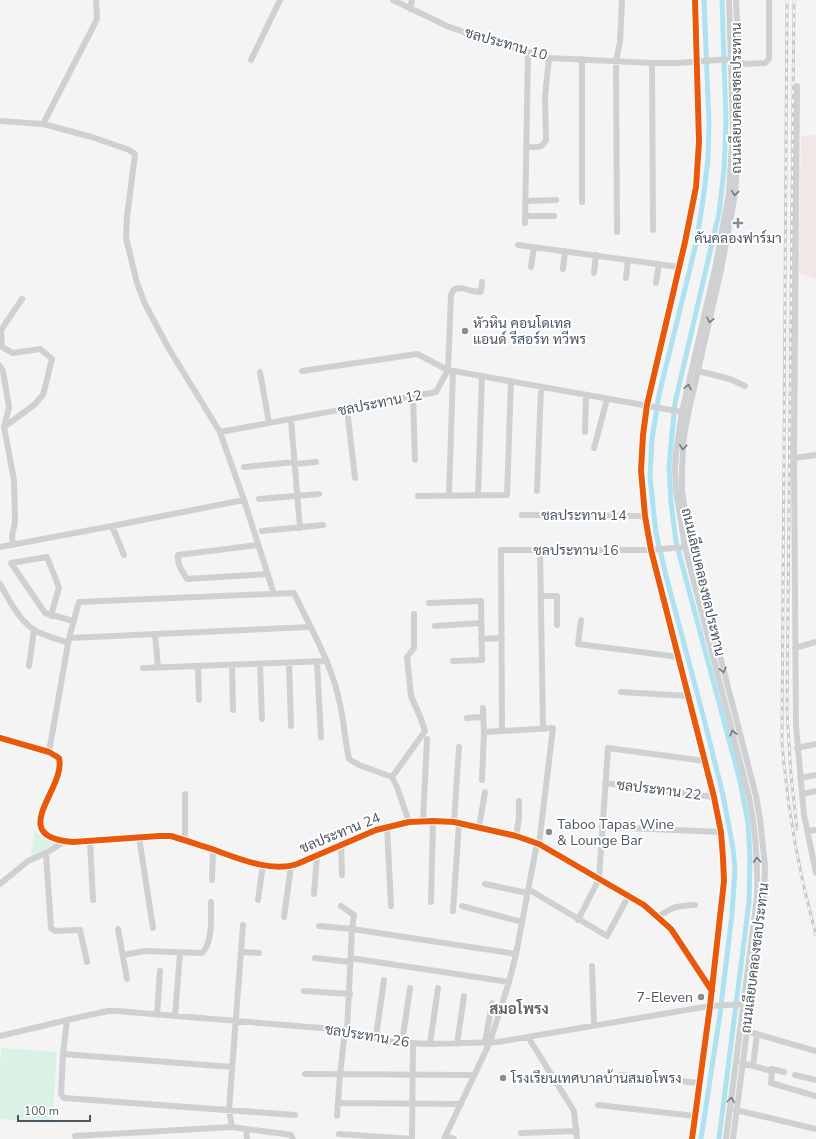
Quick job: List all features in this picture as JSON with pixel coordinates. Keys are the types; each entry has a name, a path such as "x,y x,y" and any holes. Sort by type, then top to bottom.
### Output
{"street":[{"path":"44,124 94,25 96,19 96,0"},
{"path":"251,60 280,0"},
{"name":"ชลประทาน 10","path":"393,0 447,26 549,58 652,63 678,63 732,59"},
{"path":"410,8 412,0"},
{"path":"617,232 616,61 620,42 622,0"},
{"path":"692,1139 712,991 724,881 723,858 714,796 651,550 645,516 641,470 643,435 647,405 696,187 699,142 695,0"},
{"name":"ถนนเลียบคลองชลประทาน","path":"729,0 733,129 729,193 715,269 682,412 675,468 676,490 685,547 749,797 754,820 758,866 757,898 746,1004 746,1030 733,1139"},
{"name":"ถนนเลียบคลองชลประทาน","path":"726,1139 746,1004 764,899 763,839 756,796 692,547 682,490 682,468 684,436 721,270 736,194 739,130 736,0"},
{"path":"732,59 745,64 763,64 769,61 769,0"},
{"path":"525,223 528,52"},
{"path":"526,147 540,147 546,140 545,97 549,58"},
{"path":"582,59 582,202"},
{"path":"652,63 653,230"},
{"path":"797,86 794,458 797,748 802,794 816,873"},
{"path":"0,121 44,124 92,137 129,150 135,154 127,217 126,238 137,283 145,304 169,349 220,432 244,500 274,594"},
{"path":"526,201 556,200"},
{"path":"525,216 554,216"},
{"path":"518,245 679,267"},
{"path":"531,267 534,247"},
{"path":"563,269 565,251"},
{"path":"594,273 596,255"},
{"path":"626,278 628,260"},
{"path":"656,283 659,264"},
{"path":"449,496 451,295 459,288 481,292 482,282"},
{"path":"4,427 34,405 43,395 52,358 40,349 13,353 2,347 1,330 22,299"},
{"path":"302,371 417,354 451,371 682,412"},
{"path":"0,366 4,371 9,407 4,427 14,480 15,522 12,536 13,544"},
{"name":"ชลประทาน 12","path":"220,432 436,392 451,371"},
{"path":"698,371 730,379 745,386"},
{"path":"260,372 269,424"},
{"path":"478,494 482,376"},
{"path":"418,496 478,494 507,495 512,381"},
{"path":"537,491 541,386"},
{"path":"585,432 586,395"},
{"path":"413,397 414,460"},
{"path":"594,448 607,399"},
{"path":"347,409 355,478"},
{"path":"291,420 300,528"},
{"path":"794,458 816,455"},
{"path":"244,467 316,462"},
{"path":"259,500 319,494"},
{"path":"0,547 244,500"},
{"name":"ชลประทาน 14","path":"522,515 645,516"},
{"path":"262,531 323,525"},
{"path":"112,526 124,555"},
{"path":"258,545 178,555 178,559 187,579 268,574"},
{"name":"ชลประทาน 16","path":"502,638 501,550 651,550 685,547"},
{"path":"540,550 543,728"},
{"path":"51,616 59,587 47,558 11,563 45,613 51,616 73,621"},
{"path":"0,584 10,602 27,624 34,630 68,640 155,634 310,627"},
{"path":"49,752 68,640 79,602 294,593 327,661 340,704 349,759 359,765 392,777 409,822"},
{"path":"541,596 557,596 557,625"},
{"path":"429,603 481,601 482,660 453,661"},
{"path":"392,777 425,731 411,696 407,658 414,648 414,614"},
{"path":"581,620 578,644 679,657"},
{"path":"435,626 481,623"},
{"path":"29,666 34,630"},
{"path":"155,634 158,667"},
{"path":"481,639 502,638 502,731"},
{"path":"795,648 816,642"},
{"path":"142,668 327,661"},
{"path":"317,662 322,737"},
{"path":"289,663 291,726"},
{"path":"260,664 262,719"},
{"path":"232,665 233,710"},
{"path":"198,666 199,700"},
{"path":"621,692 688,696"},
{"path":"482,780 484,732 483,708"},
{"path":"467,718 483,717"},
{"path":"454,1139 445,1137 474,1075 487,1042 509,982 516,954 538,843 552,728 484,732"},
{"path":"0,738 49,752 59,758 60,763 58,771 41,815 40,824 46,834 64,842"},
{"path":"423,821 427,739"},
{"path":"797,748 816,744"},
{"path":"453,911 459,747"},
{"path":"578,920 599,879 608,748 705,761"},
{"path":"800,778 816,775"},
{"name":"ชลประทาน 22","path":"605,783 714,796"},
{"path":"802,794 816,791"},
{"path":"479,827 485,792"},
{"path":"185,794 186,841"},
{"path":"516,836 519,818 519,801"},
{"path":"431,902 433,821"},
{"name":"ชลประทาน 24","path":"64,842 171,836 240,859 273,866 291,866 387,826 409,822 433,821 479,827 538,843 644,905 671,929 712,991"},
{"path":"387,826 391,906"},
{"path":"602,827 720,832"},
{"path":"808,832 816,830"},
{"path":"139,837 153,928"},
{"path":"90,841 93,900"},
{"path":"0,884 28,861 46,853 64,842"},
{"path":"342,844 342,875"},
{"path":"212,880 213,849"},
{"path":"46,853 51,928 55,931 80,930 87,962"},
{"path":"314,894 317,856"},
{"path":"258,900 263,864"},
{"path":"284,917 291,866"},
{"path":"485,884 528,891 607,936 629,895"},
{"path":"123,955 145,951 198,953 205,950 210,936 211,902"},
{"path":"658,917 673,908 695,905"},
{"path":"337,1116 340,1075 350,994 350,960 354,915 341,906"},
{"path":"462,906 522,922"},
{"path":"232,1127 229,1110 243,925"},
{"path":"319,926 352,929 516,954"},
{"path":"118,929 127,979"},
{"path":"242,952 259,953"},
{"path":"175,1016 180,953"},
{"path":"315,958 350,960 509,982"},
{"path":"592,966 594,1025"},
{"path":"157,1015 160,971"},
{"path":"376,1037 384,980"},
{"path":"402,1043 410,988"},
{"path":"430,1044 438,988"},
{"path":"304,991 350,994"},
{"path":"457,1044 464,996"},
{"path":"487,1042 492,1003"},
{"name":"ชลประทาน 26","path":"0,1036 67,1020 121,1011 236,1022 346,1030 402,1043 457,1044 528,1037 710,1006 746,1004"},
{"path":"67,1020 63,1054 61,1094 64,1098 295,1115"},
{"path":"746,1030 816,1050"},
{"path":"753,1066 757,1034"},
{"path":"528,1037 570,1102 574,1111 577,1139"},
{"path":"340,1134 412,1139 413,1044"},
{"path":"63,1054 232,1068"},
{"path":"742,1063 772,1071 772,1069 784,1072"},
{"path":"772,1071 771,1083 816,1096"},
{"path":"305,1074 474,1075"},
{"path":"621,1075 699,1083"},
{"path":"795,1075 816,1080"},
{"path":"338,1102 461,1104"},
{"path":"598,1105 695,1116"},
{"path":"736,1110 816,1129"},
{"path":"75,1136 232,1127 291,1135 293,1139"},
{"path":"246,1129 247,1139"},
{"path":"521,1133 576,1131"}],"shaded area":[{"path":"816,135 816,279 799,273 801,136"}],"green space":[{"path":"34,831 57,844 31,857"},
{"path":"1,1048 57,1052 52,1123 0,1119"}],"waterway":[{"path":"701,1139 720,1014 732,914 735,870 733,848 723,795 656,533 650,477 652,439 659,395 696,244 708,159 709,123 704,0"},
{"path":"719,1139 749,902 750,858 748,823 740,781 676,542 671,502 669,466 675,403 719,213 724,170 726,121 722,0"}],"railway":[{"path":"787,0 782,742 794,839 816,935"},
{"path":"794,0 787,712 791,775 797,829"}],"cycle path":[{"path":"692,1139 710,1006 724,881 723,858 721,832 714,797 651,550 645,516 641,470 643,435 647,405 685,242 696,187 699,142 695,0"},
{"path":"0,738 49,752 59,758 59,770 55,783 43,809 40,821 43,831 53,838 73,842 171,836 243,860 265,866 276,867 297,864 376,830 409,822 454,822 516,836 539,844 644,905 671,929 712,991"}],"place":[{"name":"คันคลองฟาร์มา","path":"738,223"},
{"name":"หัวหิน คอนโดเทล แอนด์ รีสอร์ท ทวีพร","path":"465,331"},
{"name":"Taboo Tapas Wine & Lounge Bar","path":"549,832"},
{"name":"7-Eleven","path":"701,997"},
{"name":"โรงเรียนเทศบาลบ้านสมอโพรง","path":"503,1078"}],"district":[{"name":"สมอโพรง","path":"519,1009"}]}
